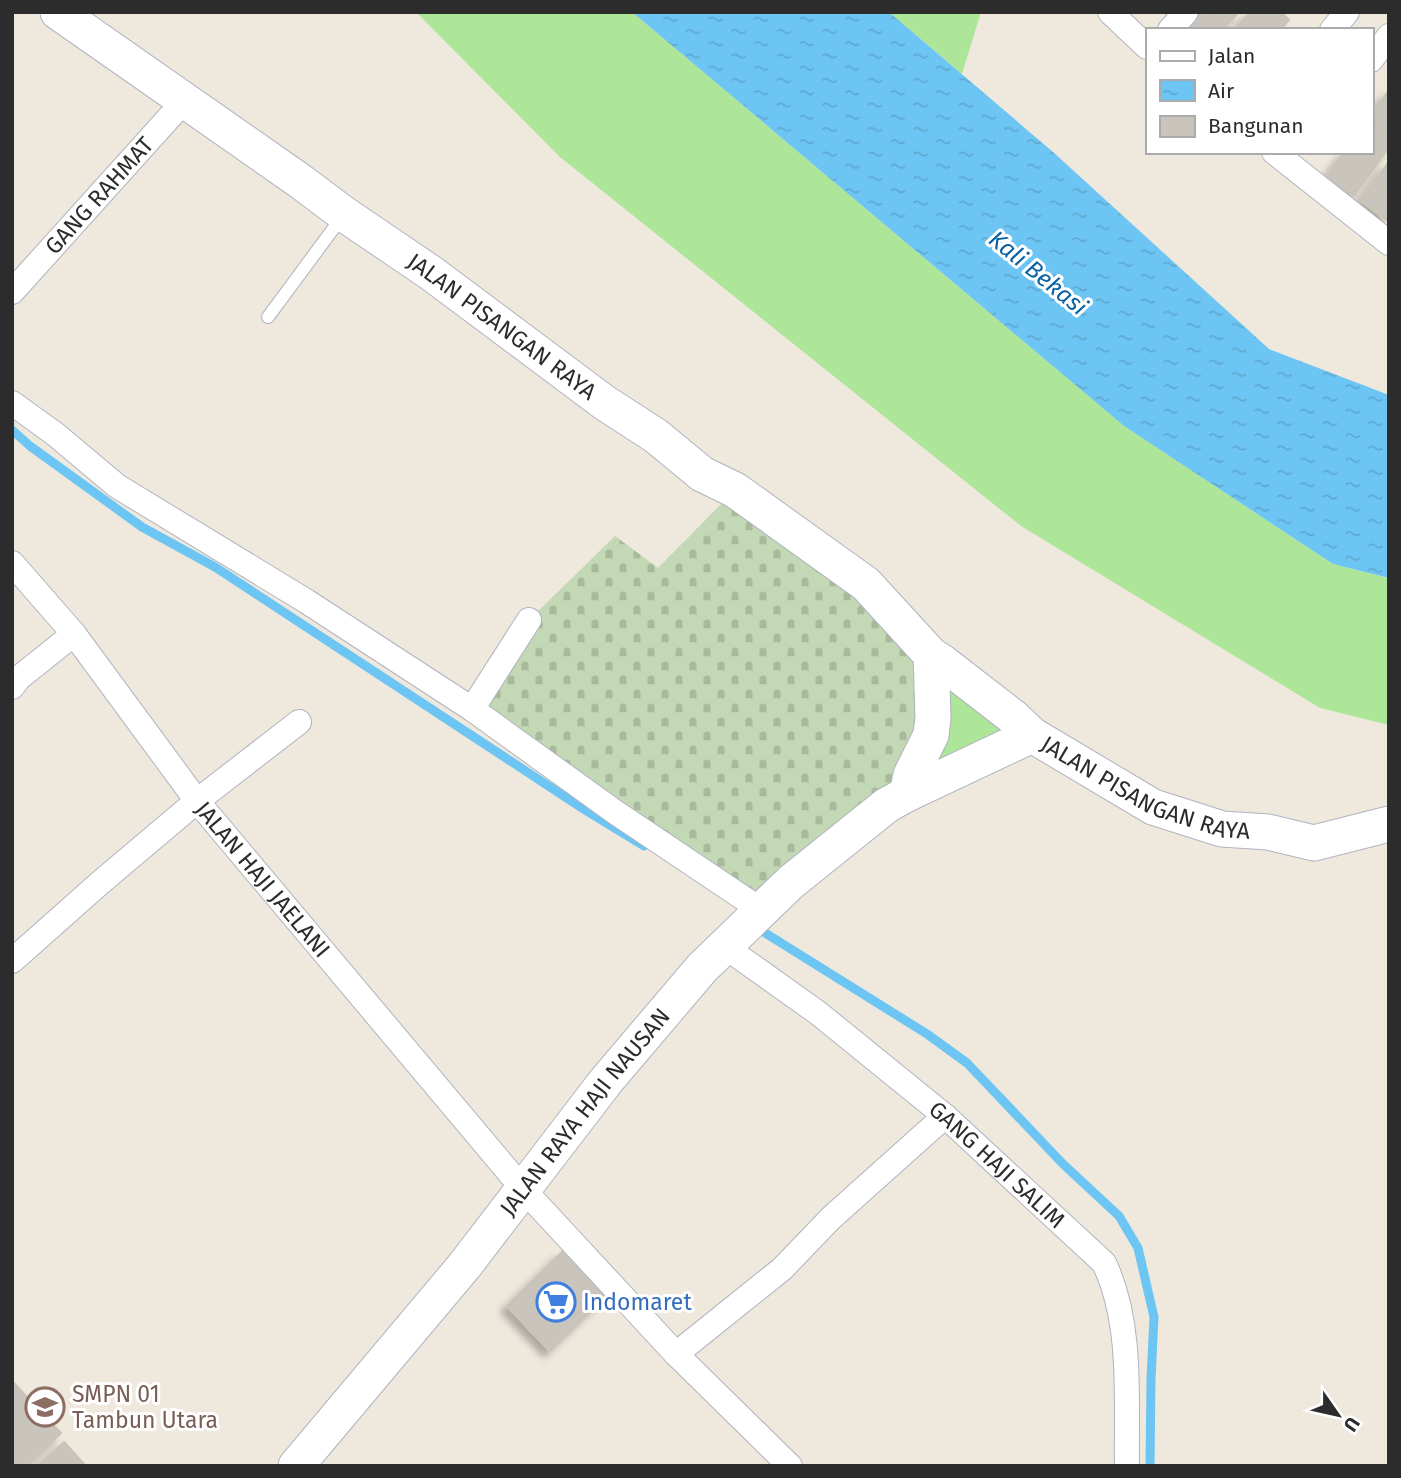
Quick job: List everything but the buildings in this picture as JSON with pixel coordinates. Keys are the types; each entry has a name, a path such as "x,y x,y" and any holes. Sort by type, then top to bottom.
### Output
{"street":[{"name":"JALAN PISANGAN RAYA","path":"58,12 431,273 605,403 656,436 702,474 736,490 866,584 931,666 942,662 1032,735 1153,807 1222,829 1268,832 1314,843 1389,824"},
{"path":"1110,12 1146,46"},
{"path":"1172,28 1186,12"},
{"path":"1334,28 1347,12"},
{"path":"1373,57 1389,36"},
{"name":"GANG RAHMAT","path":"12,292 185,100"},
{"path":"1290,157 1388,241"},
{"path":"12,403 55,434 117,486 306,601 472,709 615,812 761,910"},
{"name":"JALAN HAJI JAELANI","path":"14,568 74,635 197,801 523,1189 779,1462"},
{"path":"472,709 529,620"},
{"path":"12,687 20,677 74,635"},
{"path":"907,794 911,775 931,735 931,666"},
{"path":"12,961 197,801 299,722"},
{"name":"JALAN RAYA HAJI NAUSAN","path":"296,1466 466,1265 606,1081 724,946 791,883 887,806 1032,735"},
{"name":"GANG HAJI SALIM","path":"724,946 818,1013 945,1116 1104,1263 1121,1316 1125,1351 1127,1466"},
{"path":"676,1354 782,1269 831,1218 945,1116"}],"lane":[{"path":"268,317 344,214"}],"green space":[{"path":"416,12 632,12 1124,426 1333,564 1389,578 1389,725 1320,708 1021,526 560,157"},
{"path":"889,12 981,12 962,74"},
{"path":"735,490 931,655 919,760 761,910 472,709 529,620 615,536 658,568"},
{"path":"932,677 1032,735 911,775"}],"water":[{"name":"Kali Bekasi","path":"632,12 889,12 1053,152 1269,349 1389,395 1389,578 1333,564 1124,426"}],"waterway":[{"path":"12,430 142,527 215,567 644,846"},
{"path":"754,926 927,1034 967,1063 1063,1164 1119,1216 1138,1248 1154,1317 1150,1466"}],"place":[{"name":"Indomaret","path":"556,1302"},
{"name":"SMPN 01 Tambun Utara","path":"45,1407"}]}
